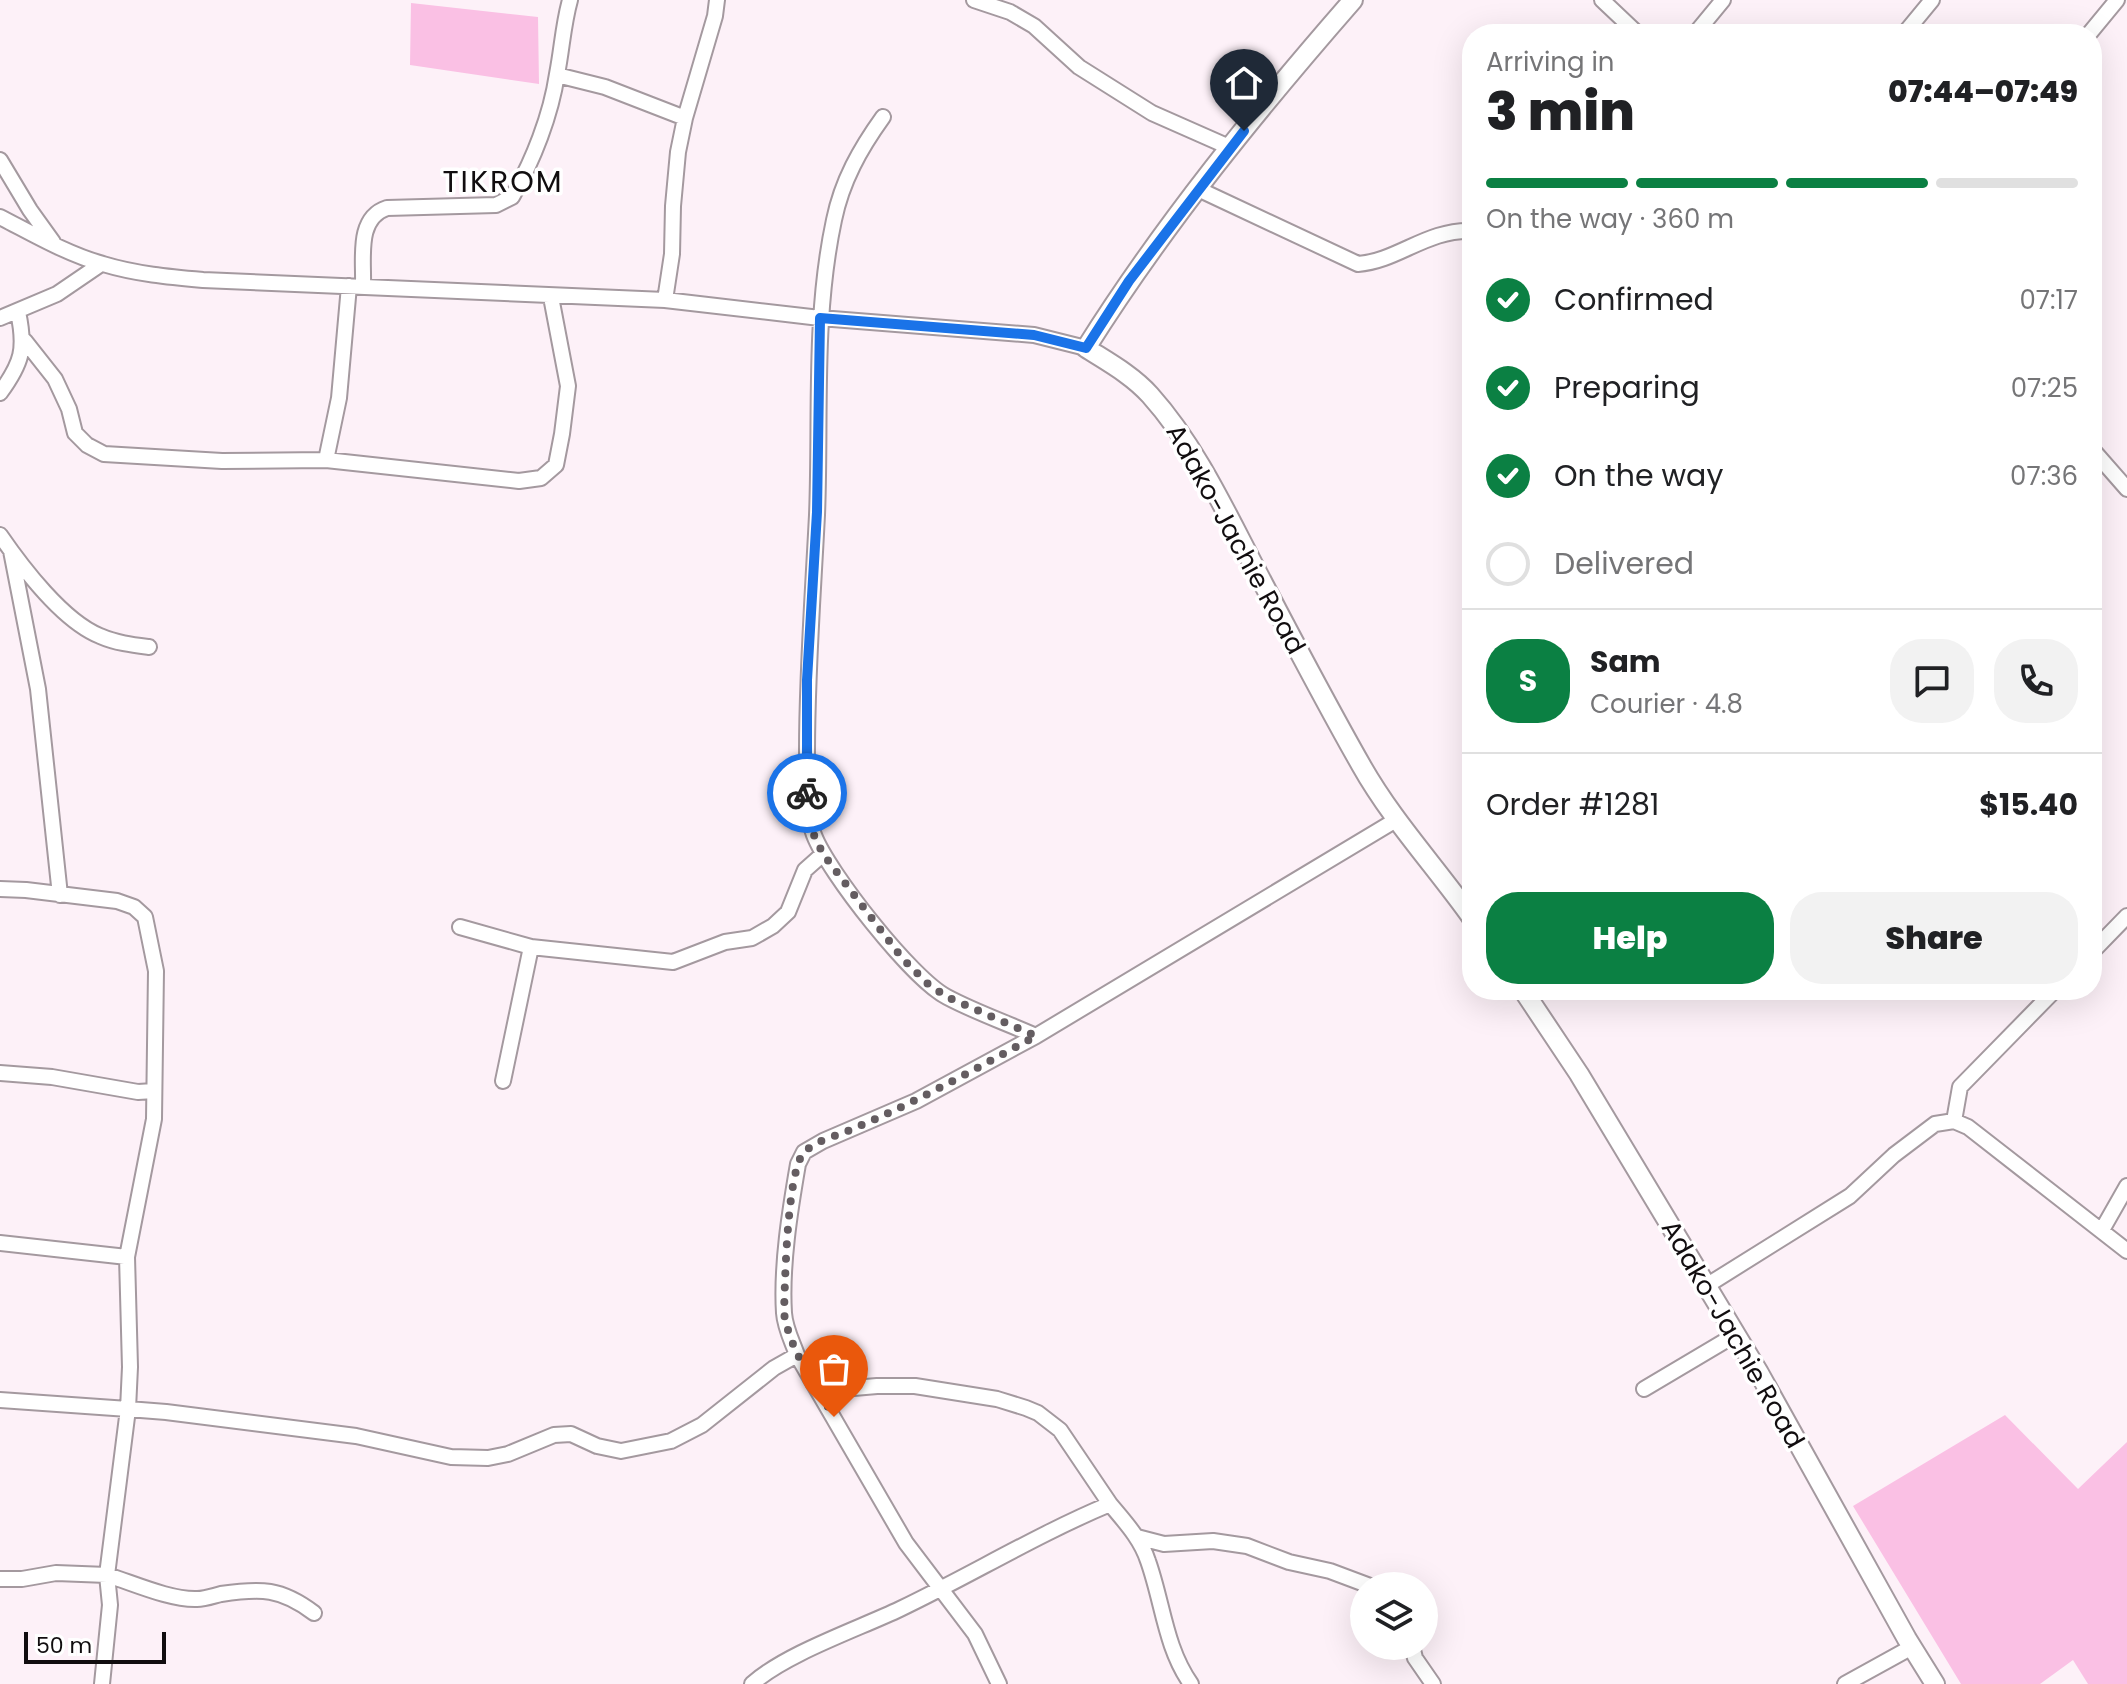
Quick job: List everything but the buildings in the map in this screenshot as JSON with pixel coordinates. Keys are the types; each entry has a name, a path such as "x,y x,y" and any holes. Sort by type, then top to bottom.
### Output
{"street":[{"path":"326,460 368,220 376,211 387,208 496,205 512,197 547,115 570,0"},
{"path":"665,300 672,254 678,152 717,0"},
{"path":"974,0 1010,12 1034,26 1079,67 1152,113 1229,147"},
{"path":"0,217 101,264 143,274 203,280 665,300 820,318 1034,335 1086,348 1129,281 1229,147 1353,0"},
{"path":"1602,0 1627,24"},
{"path":"1703,24 1723,0"},
{"path":"1912,24 1932,0"},
{"path":"2097,24 2117,0"},
{"path":"557,75 605,87 685,118"},
{"path":"883,117 858,152 834,217 820,318 817,512 807,680 807,791 813,833 823,854 902,958 928,984 947,997 1036,1036"},
{"path":"0,160 30,210 56,245"},
{"path":"1198,189 1358,264 1373,263 1452,230 1462,230"},
{"path":"0,318 57,294 101,264"},
{"path":"18,312 25,341 55,379 69,409 75,433 87,445 104,454 222,461 326,460 519,481 541,478 556,465 568,386 551,297"},
{"path":"0,393 17,366 25,341"},
{"name":"Adako-Jachie Road","path":"1086,348 1127,373 1149,394 1200,465 1362,768 1396,820 1462,905"},
{"path":"2102,460 2127,489"},
{"path":"0,535 55,601 76,620 97,635 149,647"},
{"path":"11,551 38,689 60,895"},
{"path":"999,1684 975,1634 906,1543 797,1355 786,1328 784,1313 790,1216 798,1164 804,1152 916,1101 1036,1036 1396,820"},
{"path":"460,927 531,947 673,962 725,942 752,938 773,926 788,912 805,870 823,854"},
{"path":"0,889 117,901 134,907 145,917 156,971 154,1119 127,1257 128,1409 107,1575 110,1605 102,1684"},
{"path":"2102,942 2127,916"},
{"path":"503,1081 531,947"},
{"name":"Adako-Jachie Road","path":"1530,1000 1579,1074 1759,1373 1935,1684"},
{"path":"1954,1121 1960,1087 2045,1000"},
{"path":"0,1073 52,1077 138,1092 154,1091"},
{"path":"1706,1286 1850,1196 1894,1155 1935,1124 1954,1121 1968,1127 2127,1251"},
{"path":"2102,1230 2127,1186"},
{"path":"0,1243 127,1257"},
{"path":"1644,1389 1735,1335"},
{"path":"0,1400 166,1412 356,1436 451,1457 488,1458 508,1454 554,1435 571,1434 597,1446 621,1451 671,1441 702,1425 774,1368 797,1355"},
{"path":"819,1391 915,1386 997,1399 1048,1419 1060,1430 1110,1504 1137,1537 1148,1559 1173,1654 1191,1684"},
{"path":"752,1684 805,1652 942,1589 1065,1524 1110,1504"},
{"path":"1137,1537 1164,1544 1213,1541 1247,1546 1289,1562 1350,1578"},
{"path":"0,1579 56,1573 107,1575 178,1597 197,1599 265,1591 292,1597 314,1613"},
{"path":"1845,1684 1912,1647"},
{"path":"1416,1660 1433,1684"}],"shaded area":[{"path":"411,3 538,17 539,84 410,65"},
{"path":"2005,1415 2078,1489 2127,1442 2127,1684 2088,1684 2073,1660 2040,1684 1961,1684 1853,1506"}],"way so far":[{"path":"807,793 813,833 823,854 902,958 928,984 947,997 1036,1036 916,1101 804,1152 798,1164 790,1216 784,1313 786,1328 797,1355 834,1417"}],"district":[{"name":"TIKROM","path":"503,181"}],"route":[{"path":"807,793 807,680 817,512 820,318 1034,335 1086,348 1129,281 1244,131"}]}
